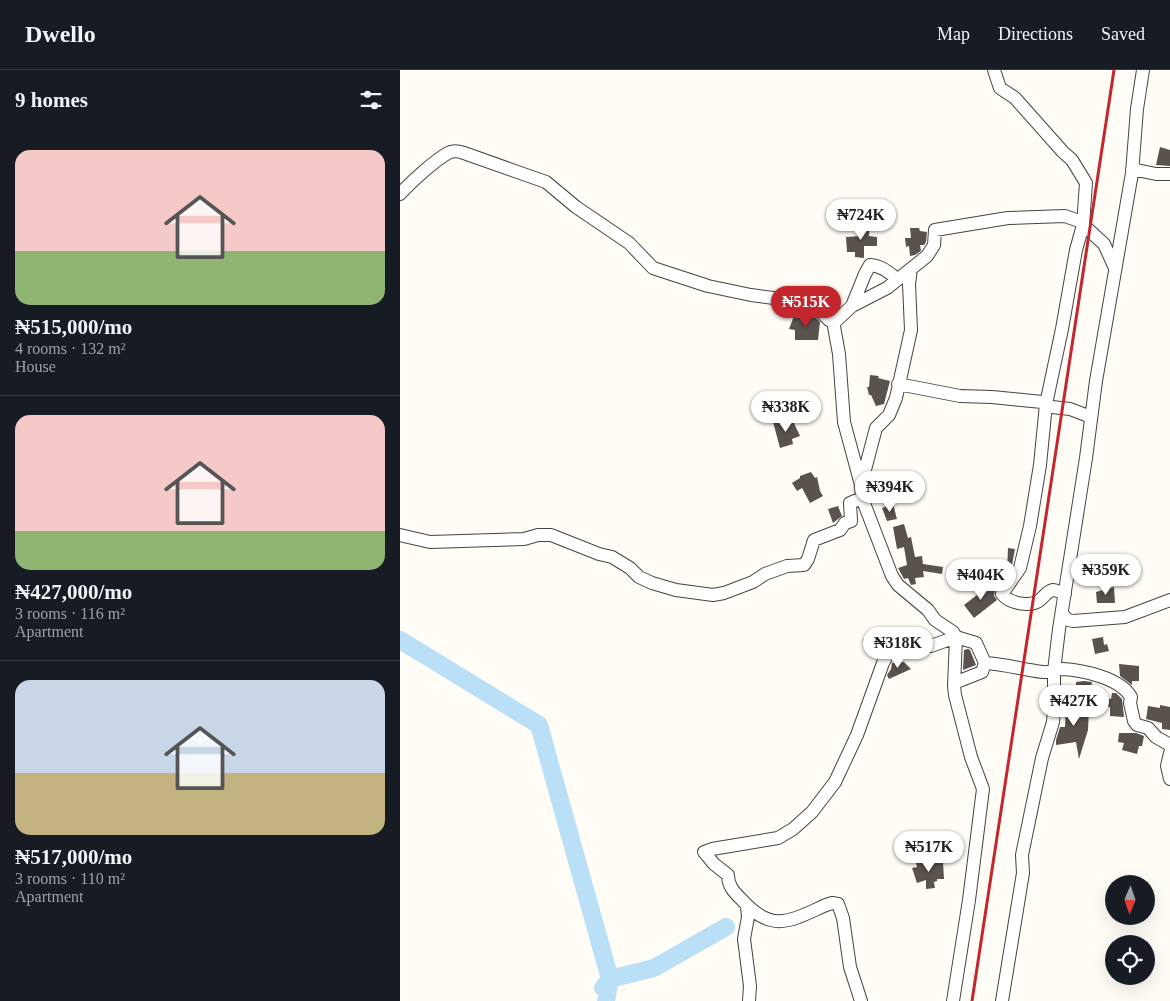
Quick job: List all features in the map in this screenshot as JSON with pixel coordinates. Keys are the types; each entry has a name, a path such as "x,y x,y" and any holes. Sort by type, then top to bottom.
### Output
{"street":[{"path":"994,70 1000,88 1014,98 1072,160 1086,183 1083,225 1076,250 1046,404 1040,465 1024,556 1018,572 1002,594 1012,600 1029,605 1039,602 1053,590 1065,594"},
{"path":"1002,1001 1023,874 1022,855 1042,758 1053,722 1054,671 1114,268 1132,169 1137,109 1143,70"},
{"path":"400,194 423,172 449,152 464,152 546,182 576,207 628,243 654,268 708,286 800,305 820,311 833,321 840,354 844,422 861,485 862,498 892,576 898,585 928,610 935,620 953,632 956,637 954,683 962,726 983,789 969,900 953,1001"},
{"path":"1132,169 1156,174 1170,174"},
{"path":"833,321 837,320 852,306 876,295 927,256 934,245 935,230 944,228 1008,218 1065,216 1083,225 1104,244 1114,268"},
{"path":"852,306 870,265 886,270 897,279"},
{"path":"861,485 876,428 889,415 893,407 911,330 909,284 911,269"},
{"path":"898,384 960,396 1042,402 1052,407 1070,409 1091,417"},
{"path":"400,535 430,542 524,539 538,535 551,535 612,557 630,568 639,577 652,583 676,590 713,595 724,593 787,566 804,565 814,540 840,530 845,523 851,521 850,503 862,498"},
{"path":"1062,614 1068,620 1073,621 1125,617 1170,600"},
{"path":"861,1001 850,967 838,904 832,903 789,920 772,922 747,906 730,887 728,875 705,854 706,850 778,838 793,829 812,812 835,782 857,735 883,663 894,643 908,640 930,646 956,637 976,644 985,663 982,672 954,683"},
{"path":"985,663 1043,672 1060,669 1079,671 1106,677 1128,692 1131,697 1130,703 1134,721 1137,725 1148,728 1156,737 1170,745"},
{"path":"1170,753 1166,766 1170,779"},
{"path":"747,906 748,917 744,939 750,986 749,1001"}],"building":[{"path":"1160,147 1170,150 1170,166 1156,165"},
{"path":"862,219 870,219 869,236 877,237 877,246 864,246 864,258 855,257 855,252 847,252 846,237 861,236"},
{"path":"910,228 919,228 920,231 927,232 926,242 924,245 920,245 921,251 910,256 909,246 906,247 905,238 911,238"},
{"path":"803,315 816,318 820,322 818,340 795,340 795,330 789,329 794,316 803,319"},
{"path":"870,375 879,376 878,378 890,381 884,404 876,406 871,395 869,395 867,387 869,387"},
{"path":"782,419 783,425 793,421 800,436 792,439 793,444 780,448 773,422"},
{"path":"811,472 815,478 817,477 823,496 810,503 802,488 797,491 792,483 800,478 800,476"},
{"path":"893,504 897,519 887,521 882,508"},
{"path":"838,506 842,516 833,523 828,509"},
{"path":"904,524 908,538 911,537 915,557 922,556 923,564 943,567 942,574 923,571 924,577 915,578 916,584 911,585 908,578 904,579 898,568 907,565 904,547 897,549 893,527"},
{"path":"1008,548 1015,549 1012,565 1007,573"},
{"path":"992,569 994,580 971,584 969,573"},
{"path":"991,584 995,590 994,596 997,600 974,618 964,605"},
{"path":"1114,587 1115,603 1097,603 1096,592"},
{"path":"876,631 888,631 888,638 879,653 870,655 868,648 864,648 863,639 875,638"},
{"path":"1103,637 1104,645 1107,644 1109,651 1095,654 1092,639"},
{"path":"968,649 976,665 963,670 964,650"},
{"path":"904,662 911,669 889,679 887,675 892,663"},
{"path":"1119,664 1139,666 1139,681 1132,681 1132,685 1120,676"},
{"path":"1076,682 1092,682 1090,692 1076,690"},
{"path":"1112,693 1116,693 1122,699 1124,717 1110,716 1110,707 1105,706 1106,698 1111,699"},
{"path":"1066,705 1075,705 1075,708 1089,708 1088,730 1079,759 1076,742 1056,745 1060,727 1065,727"},
{"path":"1160,705 1170,707 1170,730 1162,729 1162,723 1146,719 1148,706 1160,708"},
{"path":"1119,733 1136,733 1144,736 1142,746 1139,746 1137,754 1122,750 1124,743 1118,742"},
{"path":"937,860 937,862 943,862 944,879 937,879 934,882 935,888 926,889 926,880 917,883 912,868 917,867 916,863"}],"waterway":[{"path":"400,640 539,725 610,979 606,1001"},
{"path":"603,988 610,979 654,968 726,927"}],"railway":[{"path":"972,1001 1114,70"}]}
